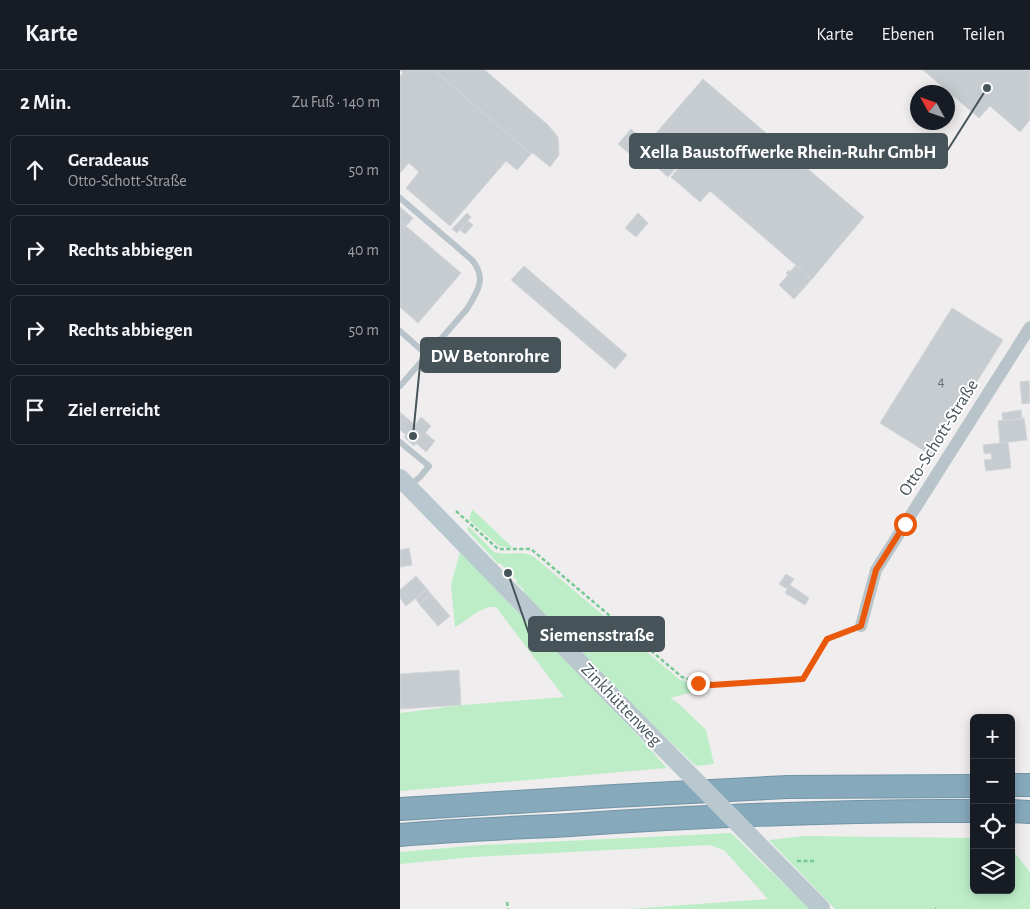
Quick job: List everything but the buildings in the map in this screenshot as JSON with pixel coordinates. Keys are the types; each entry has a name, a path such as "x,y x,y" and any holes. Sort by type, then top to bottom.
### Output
{"highway":[{"path":"1015,786 1030,785"},
{"path":"400,809 604,796 777,788 970,786"},
{"path":"400,835 787,814 904,810 970,811"},
{"path":"1015,811 1030,812"}],"street":[{"name":"Otto-Schott-Straße","path":"861,626 876,570 1030,327"},
{"name":"Zinkhüttenweg","path":"404,482 821,908"}],"lane":[{"path":"400,198 472,260 479,268 481,276 476,295 467,309 400,386"},
{"path":"400,331 427,355"},
{"path":"400,442 429,466 420,477 404,482"}],"path":[{"path":"453,508 498,549 532,549 682,677 698,683 712,685 803,679 827,639 861,626"},
{"path":"507,902 508,909"}],"green space":[{"path":"472,509 512,548 499,546 469,520"},
{"path":"468,526 494,552 524,553 533,556 679,679 705,689 670,698 678,703 706,730 714,764 696,766 655,727 522,593 524,590 516,583 517,581 500,563 498,564 467,530"},
{"path":"460,552 631,728 667,768 400,791 400,713 463,705 564,697 496,607 479,611 455,627 451,585"},
{"path":"731,833 810,909 628,909 768,899 724,850 709,845 474,857 400,864 400,852 482,845"},
{"path":"805,836 970,838 970,894 1015,894 1015,853 1030,872 1030,909 835,909 769,840"}],"place":[{"name":"Xella Baustoffwerke Rhein-Ruhr GmbH","path":"987,88"},
{"name":"DW Betonrohre","path":"413,436"},
{"name":"Siemensstraße","path":"508,573"}],"route":[{"path":"698,683 712,685 803,679 827,639 861,626 876,570 905,524"}]}
